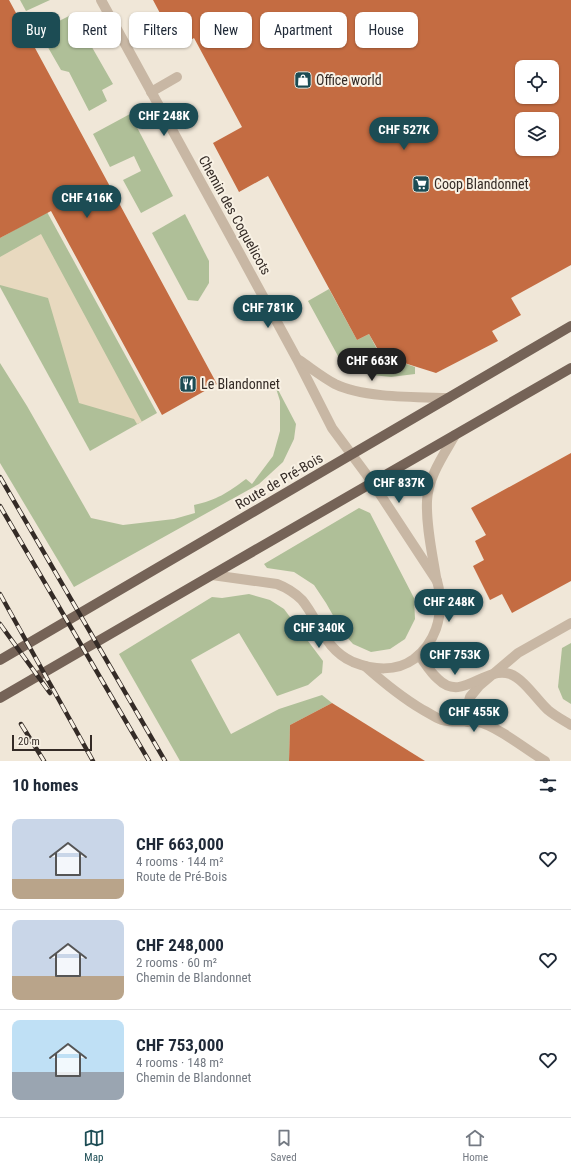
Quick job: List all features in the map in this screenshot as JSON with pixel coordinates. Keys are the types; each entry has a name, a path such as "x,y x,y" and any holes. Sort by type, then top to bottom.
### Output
{"main road":[{"name":"Route de Pré-Bois","path":"0,660 571,326"},
{"path":"0,698 212,574 571,368"}],"street":[{"name":"Chemin des Coquelicots","path":"102,0 297,359 332,428 372,482 437,581"},
{"path":"151,92 177,77"},
{"path":"297,359 335,384 350,389 400,396 448,398"},
{"path":"212,574 276,584 285,587 301,600 328,644 344,658 365,666 387,669 406,664 419,655 433,637 436,630 440,611 439,591 428,520 428,490 432,476 455,435"},
{"path":"467,722 466,712 470,697 479,686 518,653 571,624"},
{"path":"419,655 438,680 450,686 462,687 495,673 510,674 515,677 548,710 571,725"},
{"path":"365,666 394,692 442,720 482,723 493,728 545,761"}],"green space":[{"path":"20,0 50,0 26,11"},
{"path":"68,16 68,48 92,48 113,84 102,90 107,101 89,111 69,72 61,70 48,48 60,48 60,20"},
{"path":"130,114 173,196 141,213 123,180 141,171 134,156 110,167 93,134"},
{"path":"47,212 157,413 90,451 0,287 0,238"},
{"path":"185,214 209,261 209,283 198,301 188,300 152,233"},
{"path":"329,289 357,340 369,334 380,355 391,350 398,361 415,367 415,374 391,377 372,375 344,367 308,301"},
{"path":"0,363 27,406 91,518 123,525 174,519 195,513 194,505 209,501 222,495 246,479 252,484 273,456 280,431 280,401 274,382 296,424 294,439 283,462 259,484 74,587 0,463"},
{"path":"359,508 370,513 414,598 415,619 405,639 390,649 371,652 353,644 343,633 314,585 294,572 267,568 264,564"},
{"path":"249,594 270,600 284,609 323,661 322,673 308,685 277,696 239,633 191,660 231,734 279,709 322,695 332,703 290,725 289,761 180,761 119,654 212,597 222,598"},
{"path":"571,643 571,704 563,699 558,687 562,648"}],"shaded area":[{"path":"41,234 142,422 137,424 134,419 79,403 48,298 0,285 0,257"}],"building":[{"path":"0,0 9,0 16,12 12,12 12,48 35,48 217,384 162,415 51,211 0,238"},
{"name":"Coop Blandonnet","path":"153,0 571,0 571,265 511,298 521,315 492,331 498,341 436,373 398,361 391,350 381,355 369,334 357,340 268,176 239,192 213,143 242,127 194,38 192,39 192,12 159,12"},
{"path":"571,453 571,581 512,613 502,594 490,600 473,566 484,560 475,541 486,535 471,508"},
{"path":"332,703 425,761 289,761 290,725"}],"railway":[{"path":"0,477 165,761"},
{"path":"0,506 149,761"},
{"path":"0,594 93,761"},
{"path":"0,624 50,693"},
{"path":"21,724 44,761"}],"place":[{"name":"Office world","path":"303,80"},
{"name":"Coop Blandonnet","path":"421,184"},
{"name":"Le Blandonnet","path":"188,384"}]}
